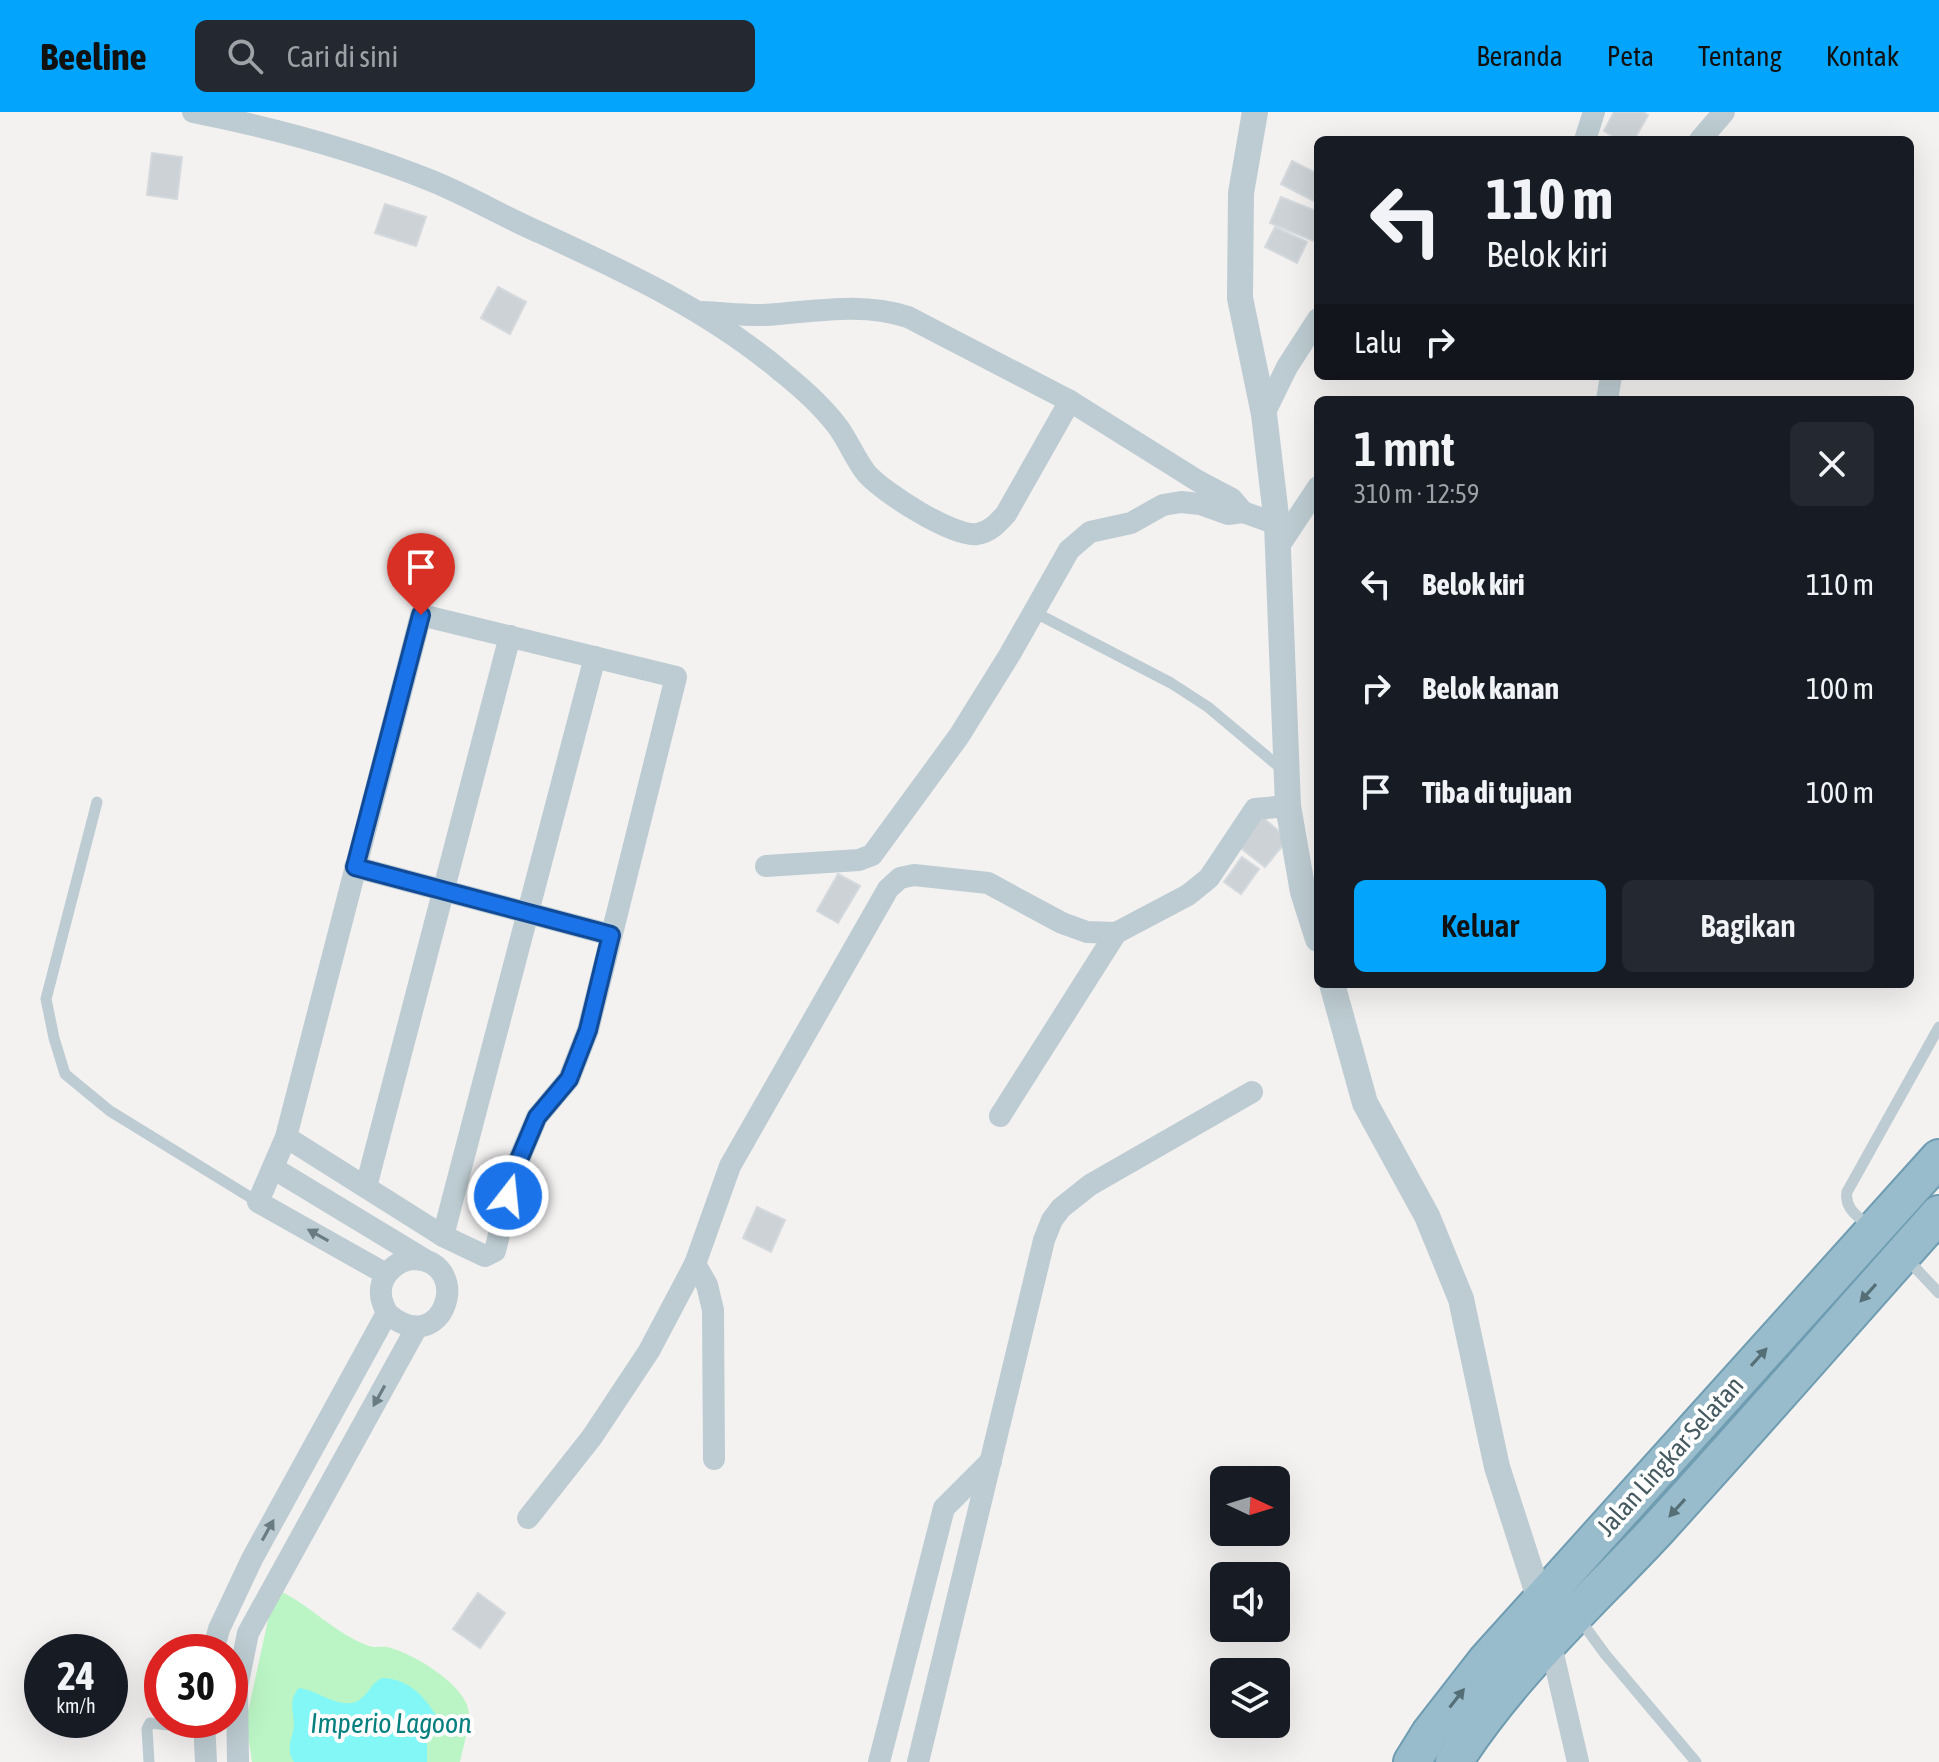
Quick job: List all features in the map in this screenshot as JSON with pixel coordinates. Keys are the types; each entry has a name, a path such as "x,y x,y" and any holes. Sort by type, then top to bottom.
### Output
{"highway":[{"name":"Jalan Lingkar Selatan","path":"1412,1762 1430,1733 1486,1661 1939,1158"},
{"name":"Jalan Lingkar Selatan","path":"1454,1762 1470,1737 1550,1641 1655,1532 1939,1214"},
{"path":"1685,1440 1711,1469"}],"street":[{"path":"193,112 336,148 433,181 702,312 781,370 812,399 833,421 854,456 882,488 964,533 974,535 986,532 1006,514 1070,401"},
{"path":"1255,112 1241,193 1240,298 1264,414 1278,535 1288,806 1303,892 1314,926"},
{"path":"1586,136 1594,112"},
{"path":"1703,136 1724,112"},
{"path":"702,312 775,315 827,309 888,311 908,317 1070,401 1232,499 1243,512 1278,535"},
{"path":"1264,414 1287,367 1314,325"},
{"path":"1278,535 1314,492"},
{"path":"766,866 859,860 872,855 959,736 1069,550 1090,532 1131,523 1163,505 1181,502 1200,504 1228,514 1243,512"},
{"path":"286,1137 443,1236 485,1256 495,1251 515,1169 537,1117 569,1079 588,1030 676,677 421,615 286,1137 258,1202 386,1274"},
{"path":"366,1187 510,636"},
{"path":"443,1236 595,657"},
{"path":"528,1518 592,1437 641,1363 695,1264 730,1166 888,889 900,878 914,875 988,883 1062,923 1087,932 1116,933 1188,895 1209,878 1255,809 1288,806"},
{"path":"355,867 611,935"},
{"path":"1000,1116 1116,933"},
{"path":"1333,988 1365,1103 1427,1216 1461,1299 1497,1467 1540,1600"},
{"path":"918,1762 1044,1240 1052,1220 1090,1185 1252,1092"},
{"path":"273,1168 425,1260 440,1271 448,1288 446,1307 434,1321 417,1327 400,1324 387,1313 380,1294 386,1274 397,1264 410,1259 425,1260"},
{"path":"695,1264 707,1285 713,1310 714,1459"},
{"path":"218,1634 252,1559 387,1313"},
{"path":"238,1762 237,1687 248,1633 417,1327"},
{"path":"879,1762 944,1508 991,1461"},
{"path":"252,1559 278,1575"},
{"path":"1550,1641 1578,1762"},
{"path":"205,1738 206,1762"}],"lane":[{"path":"1032,611 1171,683 1208,707 1287,773"},
{"path":"97,802 46,999 65,1074 110,1111 258,1202"},
{"path":"1874,1230 1848,1207 1845,1201 1847,1192 1939,1027"},
{"path":"1902,1255 1939,1293"},
{"path":"1575,1613 1605,1654 1696,1762"},
{"path":"148,1738 149,1762"}],"green space":[{"path":"280,1591 357,1641 371,1647 397,1650 437,1672 460,1692 469,1714 460,1762 252,1762 248,1712 270,1611"}],"water":[{"name":"Imperio Lagoon","path":"382,1678 399,1681 414,1689 436,1715 427,1739 427,1762 294,1762 290,1747 294,1725 293,1701 299,1688 351,1703 358,1701"}],"building":[{"path":"1614,112 1643,112 1648,115 1636,136 1612,136 1604,131"},
{"path":"152,153 182,157 177,199 147,195"},
{"path":"1292,161 1314,172 1314,201 1281,184"},
{"path":"1281,197 1314,210 1314,241 1270,223"},
{"path":"385,204 426,217 416,246 375,233"},
{"path":"1275,227 1307,242 1297,263 1265,247"},
{"path":"498,287 526,302 510,334 481,318"},
{"path":"1261,816 1288,839 1265,867 1237,845"},
{"path":"1242,857 1259,869 1241,894 1224,882"},
{"path":"838,874 860,886 838,923 817,911"},
{"path":"757,1207 785,1220 771,1252 743,1238"},
{"path":"478,1593 505,1613 480,1648 453,1629"}],"route":[{"path":"421,615 355,867 611,935 588,1030 569,1079 537,1117 515,1169 508,1196"}]}
